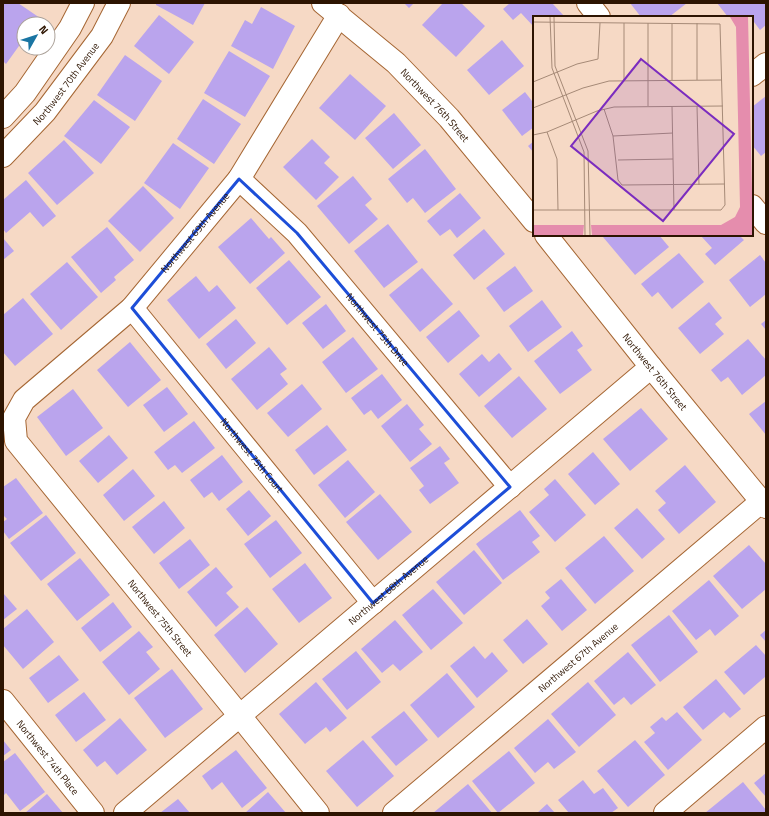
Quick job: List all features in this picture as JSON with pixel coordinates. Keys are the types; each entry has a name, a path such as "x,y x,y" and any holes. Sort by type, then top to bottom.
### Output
{"street":[{"path":"3,117 25,93 70,28 83,3"},
{"name":"Northwest 70th Avenue","path":"3,156 45,112 102,36 119,3"},
{"path":"588,3 598,16"},
{"name":"Northwest 69th Avenue","path":"14,418 24,400 132,308 239,179 331,9"},
{"name":"Northwest 76th Street","path":"331,9 396,63 444,112 533,219"},
{"path":"753,74 766,64"},
{"name":"Northwest 75th Drive","path":"239,179 297,233 510,487"},
{"path":"753,207 766,223"},
{"name":"Northwest 76th Street","path":"547,236 651,367 764,504"},
{"name":"Northwest 75th Court","path":"132,308 373,603"},
{"name":"Northwest 68th Avenue","path":"125,813 651,367"},
{"name":"Northwest 75th Street","path":"14,418 16,441 318,813"},
{"name":"Northwest 67th Avenue","path":"394,813 764,504"},
{"name":"Northwest 74th Place","path":"3,701 93,813"},
{"path":"665,813 766,727"}],"highlighted area":[{"path":"239,179 297,233 510,487 373,603 132,308"}],"building":[{"path":"3,3 18,3 37,16 16,16 16,50 6,64 3,61"},
{"path":"156,3 205,3 193,25 156,5"},
{"path":"404,3 414,3 409,8"},
{"path":"443,3 461,3 485,26 456,57 422,25"},
{"path":"510,3 552,3 564,16 533,16 533,26 521,13 513,20 503,9"},
{"path":"630,3 687,3 670,16 640,16"},
{"path":"717,3 766,3 766,25 760,30 754,22 753,23 753,16 727,16"},
{"path":"261,7 295,26 273,69 231,46 245,20 252,24"},
{"path":"159,15 194,42 169,74 134,46"},
{"path":"502,40 524,66 489,95 467,70"},
{"path":"229,51 270,76 245,117 204,93"},
{"path":"125,55 162,81 135,121 97,95"},
{"path":"350,74 386,106 355,140 319,108"},
{"path":"525,92 532,101 533,100 533,128 522,136 502,110"},
{"path":"766,96 766,152 761,156 753,146 753,106"},
{"path":"203,99 241,124 214,164 177,139"},
{"path":"94,100 130,127 101,164 64,136"},
{"path":"394,113 421,145 393,169 365,138"},
{"path":"312,139 330,157 324,163 339,177 316,200 283,167"},
{"path":"64,140 94,173 57,205 28,173"},
{"path":"533,142 533,152 528,146"},
{"path":"173,143 209,168 180,209 144,183"},
{"path":"425,149 456,189 425,213 413,198 407,203 388,179"},
{"path":"353,176 372,199 365,205 378,219 349,244 317,206"},
{"path":"26,180 56,216 43,227 30,212 6,233 3,229 3,200"},
{"path":"143,186 174,218 140,252 108,221"},
{"path":"460,193 481,218 457,238 450,229 440,236 427,221"},
{"path":"251,218 269,239 271,237 285,253 250,284 218,247"},
{"path":"388,224 418,262 384,288 354,251"},
{"path":"107,227 134,260 114,277 116,280 101,293 71,257"},
{"path":"484,229 505,254 474,280 453,255"},
{"path":"660,236 669,247 635,275 603,237"},
{"path":"701,236 740,236 744,240 715,265 705,254 712,248"},
{"path":"3,238 14,251 3,260"},
{"path":"679,253 704,282 672,309 658,292 652,297 641,284"},
{"path":"760,255 766,263 766,294 750,307 729,280"},
{"path":"289,260 321,297 287,325 256,288"},
{"path":"67,262 98,297 61,330 30,294"},
{"path":"515,266 533,291 504,312 486,288"},
{"path":"422,268 453,304 420,332 389,295"},
{"path":"196,276 209,292 217,285 236,308 199,339 167,300"},
{"path":"23,298 53,334 15,366 3,352 3,315"},
{"path":"542,300 562,327 528,352 509,326"},
{"path":"709,302 722,318 715,324 724,334 700,354 678,328"},
{"path":"326,304 346,331 323,349 302,323"},
{"path":"459,310 480,336 448,363 426,337"},
{"path":"236,319 256,343 226,369 206,344"},
{"path":"766,320 766,330 761,324"},
{"path":"572,331 583,346 577,350 592,370 560,394 534,361"},
{"path":"353,337 378,369 346,393 322,362"},
{"path":"748,339 766,360 766,375 742,395 728,377 721,382 711,370"},
{"path":"130,342 161,380 128,407 97,370"},
{"path":"269,347 287,369 280,374 288,384 257,410 231,379"},
{"path":"499,353 512,369 479,397 459,374 482,354 489,362"},
{"path":"382,374 402,400 378,419 371,410 364,415 351,398"},
{"path":"519,376 547,409 512,438 484,406"},
{"path":"302,384 322,409 288,437 267,413"},
{"path":"167,387 188,414 164,432 143,405"},
{"path":"73,389 103,428 66,456 37,417"},
{"path":"766,401 766,435 749,414"},
{"path":"407,404 424,425 419,429 432,444 410,462 381,426"},
{"path":"641,408 668,439 630,471 603,439"},
{"path":"194,421 215,448 182,473 175,465 168,470 154,452"},
{"path":"327,425 347,450 314,475 295,450"},
{"path":"109,435 128,458 98,483 79,461"},
{"path":"440,446 450,459 444,463 459,483 430,504 419,490 424,486 410,468"},
{"path":"593,452 620,484 595,505 568,474"},
{"path":"222,455 243,482 219,501 212,492 204,498 190,480"},
{"path":"348,460 375,492 345,518 318,485"},
{"path":"685,465 716,502 679,534 658,510 666,503 655,491"},
{"path":"133,469 155,496 124,521 103,495"},
{"path":"16,478 43,513 9,539 3,531 3,522 7,519 3,515 3,487"},
{"path":"555,479 586,515 555,542 529,512 549,495 544,489"},
{"path":"249,490 271,516 248,536 226,509"},
{"path":"380,494 412,532 378,560 346,522"},
{"path":"164,501 185,528 154,554 132,527"},
{"path":"637,508 665,539 642,559 614,528"},
{"path":"520,510 540,536 532,542 540,552 503,580 476,544"},
{"path":"46,515 76,553 41,581 10,543"},
{"path":"276,520 302,553 270,578 244,544"},
{"path":"604,536 634,571 595,604 565,568"},
{"path":"190,539 210,565 179,589 159,563"},
{"path":"749,545 766,564 766,589 742,609 713,576"},
{"path":"474,550 502,583 464,615 436,582"},
{"path":"80,558 110,595 77,621 47,584"},
{"path":"305,563 332,598 299,623 272,589"},
{"path":"216,567 233,587 226,593 239,607 216,627 187,592"},
{"path":"561,579 587,610 562,631 541,606 550,598 545,592"},
{"path":"709,580 739,616 715,636 710,629 696,640 672,611"},
{"path":"433,589 463,623 431,650 402,615"},
{"path":"3,593 17,609 3,620"},
{"path":"113,602 132,627 100,652 81,628"},
{"path":"247,607 278,644 245,673 214,635"},
{"path":"27,609 54,642 23,669 3,645 3,629"},
{"path":"669,615 698,652 660,682 631,645"},
{"path":"527,619 548,644 523,664 503,640"},
{"path":"395,620 423,652 400,671 393,664 382,673 361,649"},
{"path":"766,630 766,642 760,635"},
{"path":"139,631 153,647 146,652 160,669 129,695 102,662"},
{"path":"756,645 766,656 766,678 765,677 744,695 724,672"},
{"path":"474,646 485,659 492,652 508,671 477,698 450,666"},
{"path":"356,651 381,682 347,710 322,679"},
{"path":"628,652 656,685 631,705 624,697 614,705 594,681"},
{"path":"59,655 79,680 48,703 29,678"},
{"path":"172,669 203,709 165,738 134,698"},
{"path":"447,673 475,707 438,738 410,705"},
{"path":"716,679 741,709 730,718 724,712 703,730 683,707"},
{"path":"316,682 347,718 330,732 326,727 305,744 279,714"},
{"path":"588,682 616,715 579,747 551,714"},
{"path":"84,692 106,720 76,742 55,715"},
{"path":"404,711 428,740 396,766 371,737"},
{"path":"677,712 702,740 668,770 644,742 655,733 650,727 662,717 666,721"},
{"path":"120,718 147,750 117,775 105,761 97,767 83,750"},
{"path":"548,719 576,752 554,769 548,762 535,773 514,748"},
{"path":"3,740 11,750 3,756"},
{"path":"363,740 394,776 357,807 326,771"},
{"path":"635,740 665,775 628,807 597,771"},
{"path":"236,750 267,788 242,808 222,782 212,790 202,776"},
{"path":"509,751 535,783 498,813 472,781"},
{"path":"15,753 45,792 20,811 6,793 3,796 3,762"},
{"path":"766,773 766,797 754,783"},
{"path":"583,780 594,794 603,788 618,808 611,813 569,813 558,800"},
{"path":"743,782 766,810 766,813 705,813"},
{"path":"468,784 492,813 433,813"},
{"path":"268,792 286,813 245,813"},
{"path":"47,794 63,813 25,813"},
{"path":"178,799 190,813 160,813"},
{"path":"547,804 555,813 537,813"}]}
